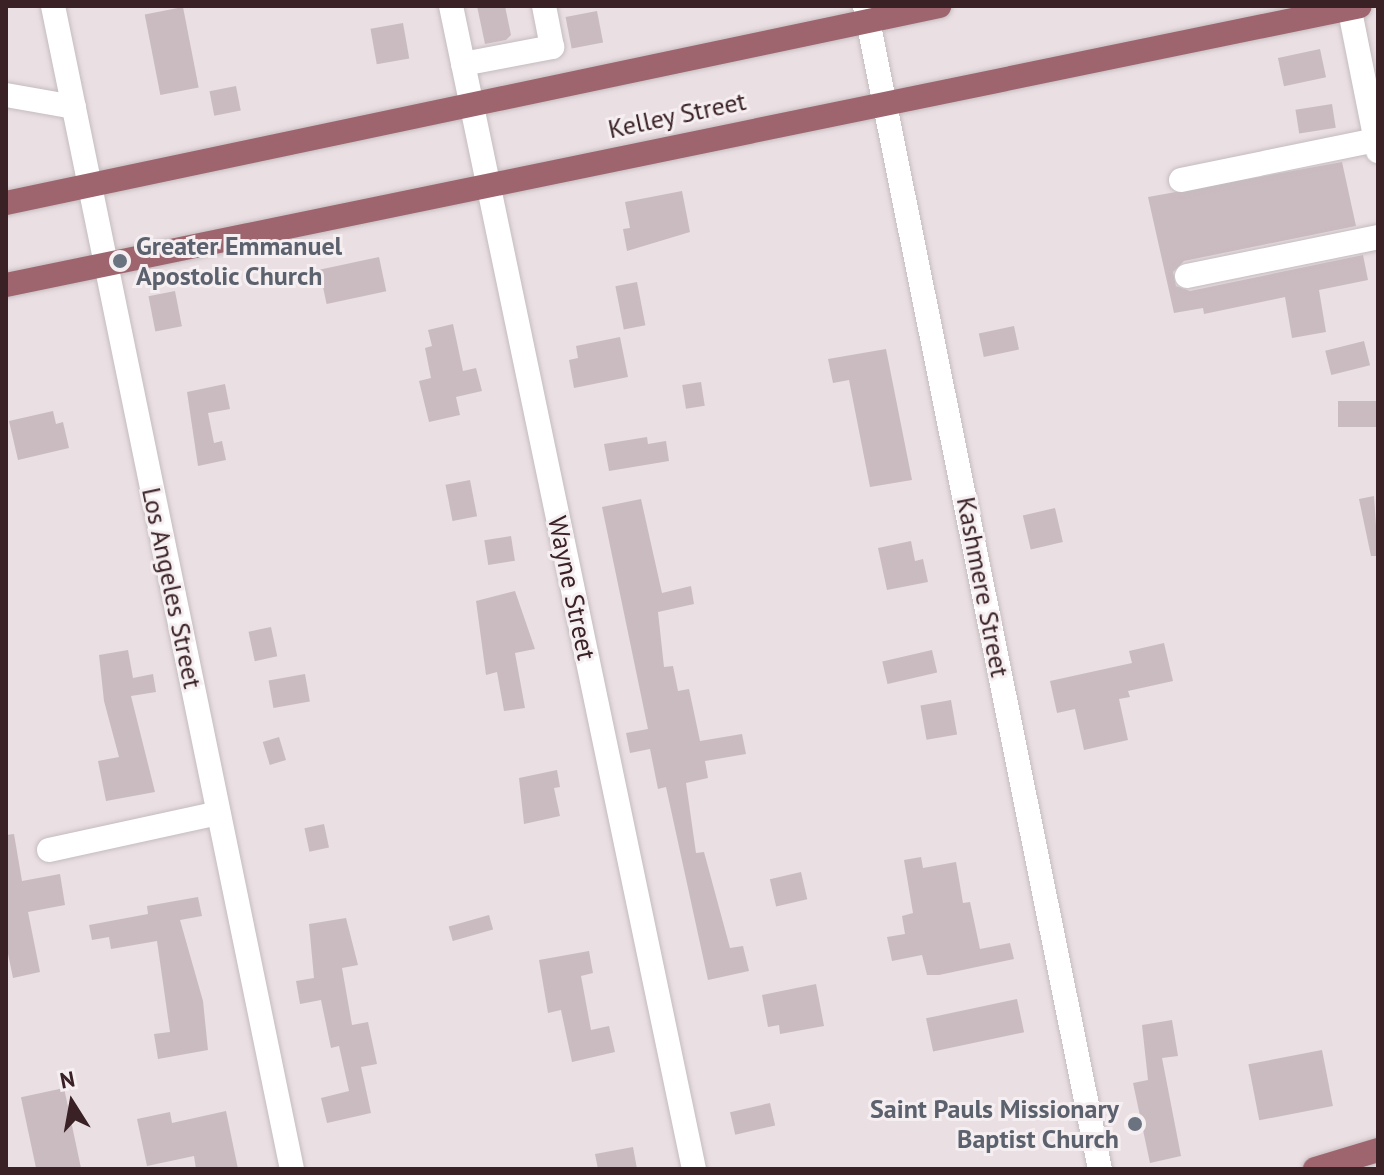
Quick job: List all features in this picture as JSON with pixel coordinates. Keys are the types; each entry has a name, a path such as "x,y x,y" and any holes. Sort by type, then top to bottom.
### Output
{"main road":[{"name":"Kelley Street","path":"6,203 867,13 939,6"},
{"name":"Kelley Street","path":"6,285 486,182 1353,7"},
{"path":"1315,1169 1378,1150"}],"street":[{"name":"Los Angeles Street","path":"53,6 292,1169"},
{"name":"Wayne Street","path":"451,6 491,55 470,102 694,1169"},
{"path":"491,55 552,47 544,6"},
{"path":"1181,180 1377,146 1353,7"},
{"name":"Kashmere Street","path":"867,13 1100,1169"},
{"path":"6,95 74,107"},
{"path":"1187,276 1378,237"},
{"path":"49,850 218,813"}],"building":[{"path":"477,6 505,6 511,35 506,40 485,44"},
{"path":"183,7 199,87 160,95 145,14"},
{"path":"597,11 603,42 572,49 566,17"},
{"path":"403,23 409,58 377,64 371,29"},
{"path":"1320,49 1326,77 1284,86 1278,58"},
{"path":"236,86 241,111 214,116 209,91"},
{"path":"1332,104 1336,128 1299,133 1295,110"},
{"path":"1342,162 1356,226 1184,261 1173,272 1176,286 1190,291 1363,255 1368,280 1319,290 1326,332 1292,338 1285,297 1204,314 1203,308 1174,313 1148,197"},
{"path":"682,191 690,232 627,251 623,229 630,228 625,202"},
{"path":"379,257 386,291 327,304 319,270"},
{"path":"637,282 645,325 624,329 615,286"},
{"path":"175,291 182,326 155,331 148,296"},
{"path":"453,324 463,371 476,368 482,391 456,397 460,415 429,422 419,381 431,378 425,348 432,346 428,330"},
{"path":"1014,326 1019,349 984,357 979,333"},
{"path":"620,337 628,377 574,388 569,360 578,358 576,346"},
{"path":"1364,341 1370,365 1331,375 1325,351"},
{"path":"886,349 912,480 870,487 849,380 833,383 828,359"},
{"path":"701,382 705,406 686,409 682,385"},
{"path":"225,384 230,409 208,413 214,443 222,441 226,460 198,466 187,392"},
{"path":"1338,401 1378,401 1378,427 1338,427"},
{"path":"53,411 56,424 63,422 69,448 18,460 9,421"},
{"path":"647,437 648,444 666,441 669,461 609,471 604,444"},
{"path":"470,480 477,516 453,521 445,485"},
{"path":"1374,496 1378,556 1371,556 1359,499"},
{"path":"641,499 662,593 691,586 694,604 658,612 664,667 673,666 678,691 689,689 700,741 742,734 746,754 705,761 708,778 686,783 696,853 704,852 730,948 743,946 749,971 708,980 666,787 658,789 650,749 630,753 626,733 648,729 602,507"},
{"path":"1055,508 1063,542 1031,550 1023,515"},
{"path":"511,536 515,561 488,565 484,540"},
{"path":"911,541 915,561 923,559 928,582 887,590 878,548"},
{"path":"515,591 535,649 515,653 525,708 504,711 497,672 486,675 476,601"},
{"path":"271,627 277,656 255,661 249,632"},
{"path":"1164,643 1173,681 1128,691 1130,697 1119,699 1128,740 1084,750 1075,709 1057,713 1050,681 1132,663 1129,651"},
{"path":"128,650 133,678 153,674 156,692 131,696 155,792 106,801 98,761 119,757 104,701 99,655"},
{"path":"932,650 937,672 887,684 882,661"},
{"path":"305,674 310,702 273,708 269,680"},
{"path":"951,700 957,734 927,740 920,705"},
{"path":"279,737 286,760 270,765 263,742"},
{"path":"557,770 560,787 554,788 560,816 524,824 519,778"},
{"path":"324,824 329,847 309,852 304,828"},
{"path":"14,834 22,881 60,874 65,905 28,912 40,972 13,978 6,944 6,835"},
{"path":"921,857 923,868 956,862 963,903 970,902 980,949 1010,943 1014,959 939,975 927,975 922,955 892,961 887,937 905,934 902,916 913,913 904,860"},
{"path":"801,872 807,899 776,906 770,879"},
{"path":"198,897 202,916 180,920 203,1001 208,1050 158,1059 154,1034 170,1032 157,941 111,949 109,937 92,940 89,925 148,914 147,906"},
{"path":"489,915 493,929 453,941 449,927"},
{"path":"346,918 358,965 342,968 352,1025 368,1022 377,1064 361,1067 371,1113 327,1123 321,1098 349,1091 339,1046 331,1048 321,1000 300,1004 296,981 314,978 309,924"},
{"path":"589,951 593,973 581,976 591,1030 609,1026 615,1052 572,1062 561,1010 548,1013 539,960"},
{"path":"816,984 824,1026 780,1034 779,1025 768,1027 762,995"},
{"path":"1017,999 1024,1032 933,1052 926,1018"},
{"path":"1172,1020 1178,1056 1162,1058 1181,1156 1150,1163 1133,1083 1148,1080 1142,1025"},
{"path":"1322,1050 1333,1106 1259,1120 1248,1064"},
{"path":"64,1088 81,1169 36,1169 21,1097"},
{"path":"770,1103 775,1125 735,1135 730,1112"},
{"path":"226,1111 238,1169 196,1169 194,1156 147,1166 137,1119 170,1112 172,1123"},
{"path":"633,1147 637,1169 598,1169 595,1154"}],"place":[{"name":"Greater Emmanuel Apostolic Church","path":"120,261"},
{"name":"Saint Pauls Missionary Baptist Church","path":"1135,1124"}]}
